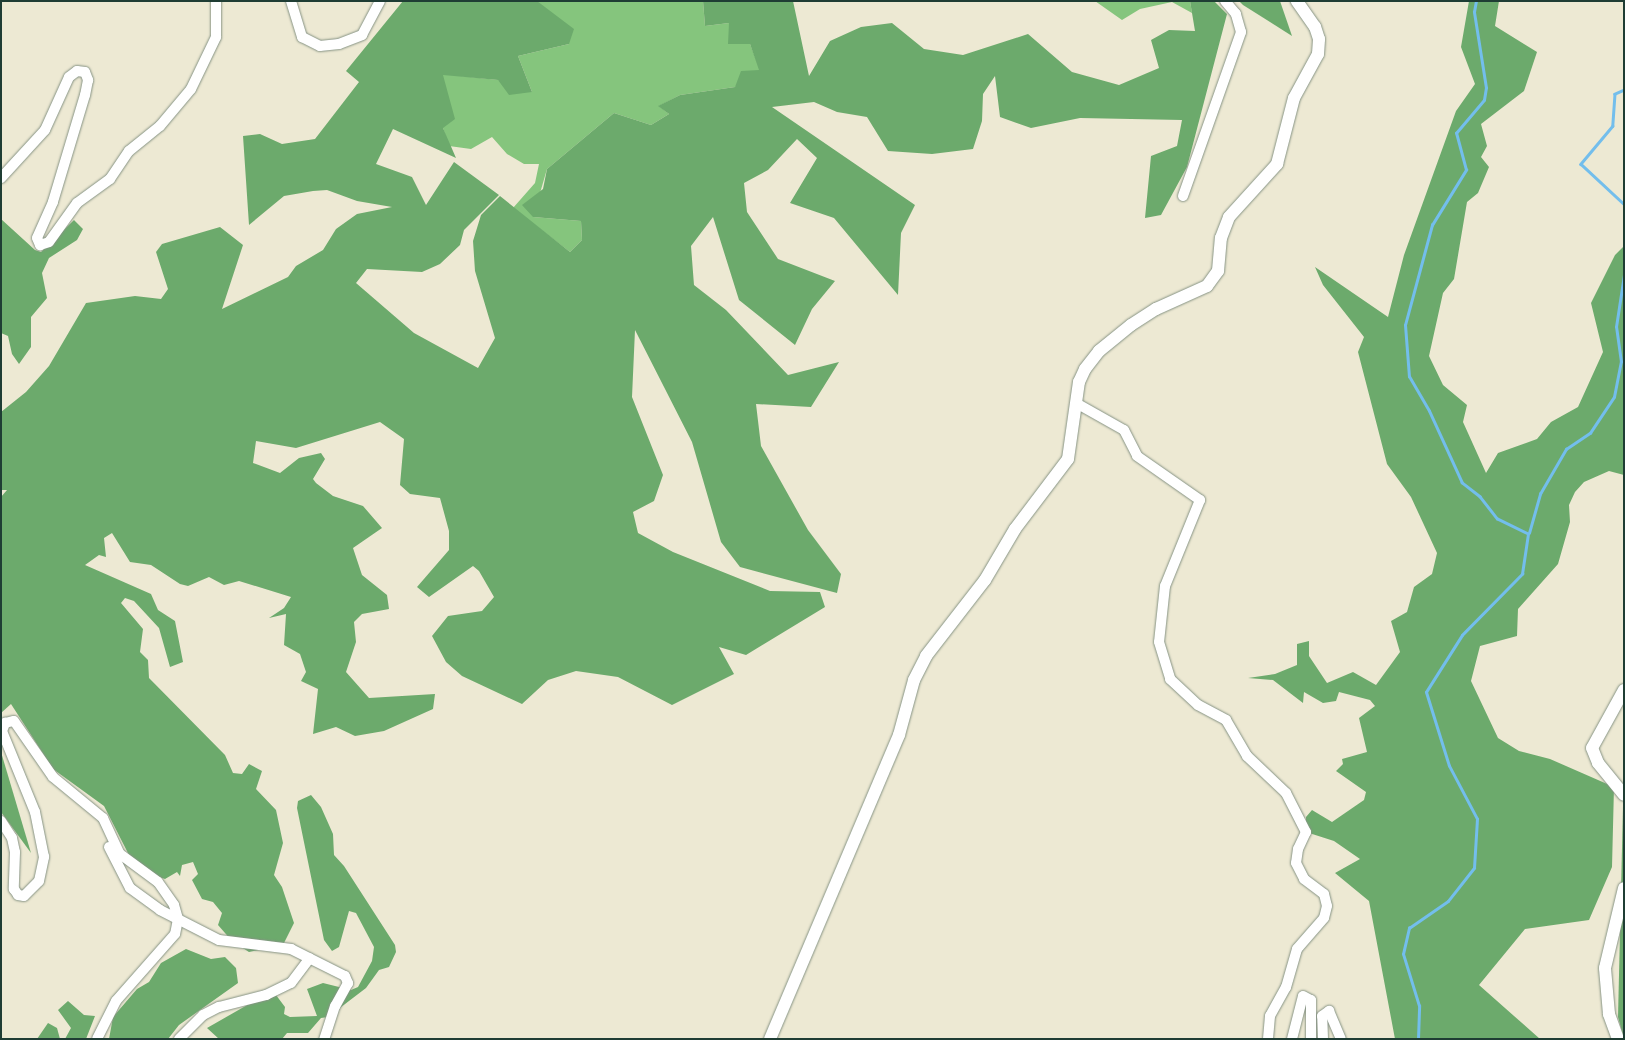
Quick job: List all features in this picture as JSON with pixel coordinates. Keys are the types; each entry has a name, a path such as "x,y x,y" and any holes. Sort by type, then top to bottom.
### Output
{"main road":[{"path":"770,1039 899,735 914,680 926,656 985,580 1015,529 1064,468 1070,451 1081,377 1099,350 1156,310 1200,292 1214,279 1227,222 1277,164 1294,98 1318,54 1319,39 1316,27 1297,1"},
{"path":"1624,690 1592,748 1598,763 1624,796"},
{"path":"1618,1039 1609,1014 1605,968 1624,888"}],"street":[{"path":"1,178 45,130 69,77 77,71 85,72 88,80 85,95 53,202 37,238 40,245 49,242 78,203 110,179 129,151 160,126 191,89 216,37 216,1"},
{"path":"291,1 302,37 320,46 339,44 362,35 380,1"},
{"path":"1183,196 1241,32 1236,14 1225,1"},
{"path":"1076,403 1124,430 1137,456 1200,500 1165,586 1159,642 1170,679 1198,706 1226,720 1247,756 1286,793 1306,832 1298,849 1296,863 1304,879 1324,894 1327,906 1324,918 1297,949 1286,987 1270,1016 1268,1039"},
{"path":"1,820 12,838 15,852 14,888 18,895 24,896 39,881 43,845 36,812 2,731 5,723 10,721 17,723 53,777 103,818 120,854 164,888 178,919 175,934 116,1002 97,1039"},
{"path":"103,818 100,827 130,888 178,919 219,940 292,950 337,970 348,983 335,1006 324,1039"},
{"path":"179,1039 211,1011 278,991 291,983 310,958"},
{"path":"1292,1039 1303,996 1312,1000 1311,1039"},
{"path":"1323,1039 1322,1016 1329,1012 1341,1039"}],"green space":[{"path":"403,1 537,1 574,29 569,44 518,56 532,92 509,95 498,80 443,75 455,119 443,128 456,158 393,129 376,164 412,177 426,205 454,162 499,195 464,230 460,245 440,264 422,272 367,269 356,283 414,333 478,368 495,338 475,271 473,241 481,215 500,196 570,252 582,240 581,221 533,217 522,205 543,189 547,169 614,113 651,125 669,114 658,106 680,95 735,87 741,71 759,70 750,44 728,44 729,23 705,26 703,1 793,1 809,76 830,41 861,27 892,23 924,49 963,55 1028,34 1072,72 1119,85 1159,68 1151,40 1169,30 1195,31 1190,1 1214,1 1227,14 1187,167 1161,215 1145,218 1151,156 1177,146 1182,120 1080,118 1031,128 1000,117 995,76 983,94 982,121 973,149 932,154 888,151 867,117 837,112 814,102 772,107 915,205 901,233 898,295 834,218 790,203 817,158 797,139 768,170 744,183 747,212 778,259 835,281 812,309 795,345 739,300 713,217 691,246 694,285 726,310 788,375 839,362 811,407 756,404 761,446 808,530 841,574 837,593 740,567 721,542 692,442 635,330 632,397 663,475 654,501 633,512 638,533 673,552 770,591 820,592 825,607 746,655 719,647 734,674 672,705 618,677 576,671 548,680 522,704 462,676 446,662 432,636 448,616 482,611 494,597 479,571 473,566 429,597 417,587 449,550 449,531 440,498 410,494 400,485 404,439 380,422 296,448 256,441 253,463 280,473 299,458 321,453 325,459 313,479 316,483 333,496 363,506 382,528 353,548 362,575 387,595 389,609 362,614 354,622 356,642 346,672 369,698 435,694 433,709 384,731 355,736 336,727 313,734 318,689 301,681 306,672 300,654 284,645 286,614 269,618 284,608 291,597 239,581 224,585 209,577 188,586 180,584 151,565 130,562 112,533 104,538 106,557 99,555 85,565 151,594 158,610 175,621 183,662 170,667 159,628 134,601 125,598 121,603 143,629 140,652 148,660 149,678 225,755 233,773 242,774 249,764 262,771 256,789 276,810 283,843 274,875 282,887 294,923 283,945 249,952 232,941 218,925 222,913 213,902 202,899 192,880 198,874 193,862 182,865 180,876 177,872 165,879 144,872 131,859 104,806 53,769 11,704 1,713 1,497 7,490 1,490 1,412 26,392 49,366 86,303 135,296 161,299 168,289 156,252 162,244 220,227 243,245 222,309 288,277 296,266 323,250 336,229 357,214 392,207 357,201 327,190 313,191 284,196 249,225 243,136 260,134 282,144 315,139 359,82 346,71"},
{"path":"537,1 703,1 705,26 729,23 750,44 760,70 735,87 680,95 659,106 669,114 651,125 614,113 547,169 533,217 581,221 582,240 570,252 513,208 535,183 539,164 524,164 507,154 492,137 471,149 449,146 443,128 443,74 498,80 532,92 518,56 569,44"},
{"path":"1095,1 1190,1 1192,13 1172,2 1140,9 1122,20"},
{"path":"1239,1 1280,1 1292,36 1243,5"},
{"path":"1469,1 1499,1 1495,26 1537,52 1524,91 1481,124 1487,146 1481,157 1489,167 1478,193 1467,202 1454,279 1443,293 1429,356 1443,385 1467,405 1463,422 1486,473 1498,453 1537,439 1551,422 1578,407 1603,352 1591,303 1615,255 1624,246 1624,475 1609,471 1584,482 1575,492 1569,505 1570,522 1558,564 1518,609 1517,636 1480,646 1471,681 1498,738 1519,751 1550,759 1614,787 1612,867 1589,920 1525,929 1479,985 1540,1039 1395,1039 1369,901 1335,873 1360,859 1334,841 1306,832 1306,817 1312,810 1332,822 1364,800 1366,792 1336,771 1343,764 1342,759 1367,752 1359,718 1375,706 1370,700 1339,692 1336,701 1323,703 1304,692 1303,703 1273,680 1248,678 1275,674 1297,665 1297,644 1309,641 1309,656 1327,683 1353,672 1376,685 1400,652 1391,621 1407,612 1414,587 1432,574 1437,553 1411,497 1387,464 1358,352 1364,337 1323,285 1315,267 1388,317 1404,255 1456,111 1475,84 1461,47"},
{"path":"1,219 35,250 41,252 74,220 83,229 77,240 49,258 42,273 47,298 31,317 31,347 19,364 12,354 8,336 1,333"},
{"path":"1,752 31,853 1,812"},
{"path":"1624,764 1624,1039 1618,1017"},
{"path":"311,795 321,807 333,834 334,855 344,866 395,945 396,952 389,967 379,970 366,988 328,1017 321,1018 308,1033 287,1033 282,1039 219,1039 207,1028 256,1000 276,995 285,1007 284,1014 290,1017 317,1016 307,989 323,983 351,990 358,987 372,961 374,947 356,913 349,911 339,947 332,951 324,940 297,808 298,801"},
{"path":"186,949 211,959 225,957 236,968 238,983 179,1025 168,1039 109,1039 113,1017 137,989 149,982 161,963"},
{"path":"68,1001 84,1015 95,1016 86,1039 65,1039 71,1028 58,1010"},
{"path":"48,1023 57,1028 60,1039 37,1039"}],"waterway":[{"path":"1418,1039 1419,1006 1403,954 1409,928 1448,901 1474,868 1477,819 1449,766 1426,692 1462,635 1522,574 1528,534 1497,519 1480,497 1462,483 1429,411 1409,377 1405,325 1432,225 1466,170 1456,133 1484,100 1486,88 1474,12 1476,1"},
{"path":"1624,90 1615,94 1613,126 1581,164 1624,204"},
{"path":"1529,533 1540,494 1566,449 1590,433 1614,397 1621,362 1616,327 1624,275"}]}
